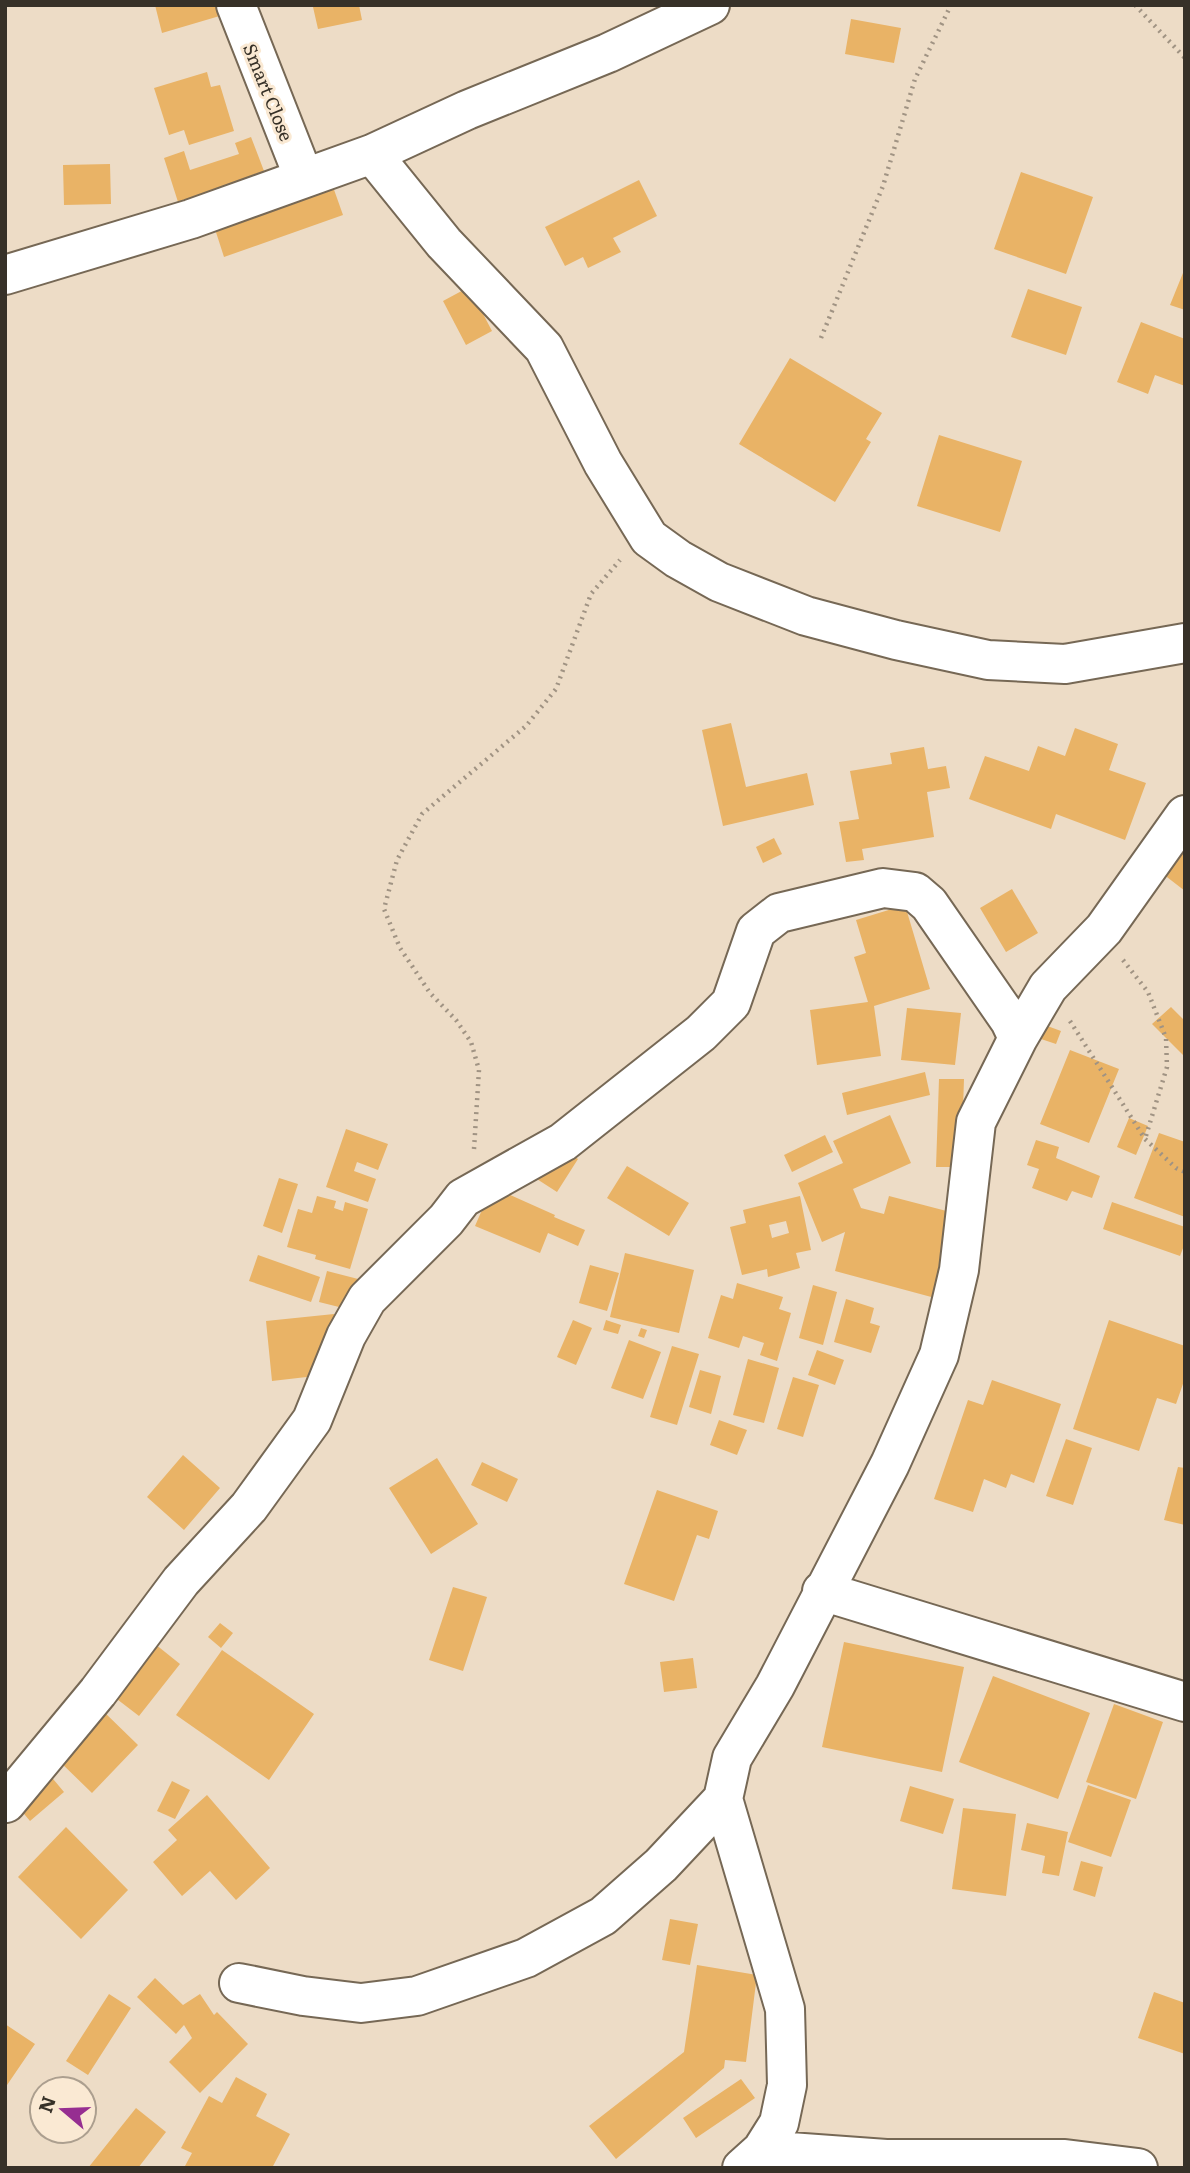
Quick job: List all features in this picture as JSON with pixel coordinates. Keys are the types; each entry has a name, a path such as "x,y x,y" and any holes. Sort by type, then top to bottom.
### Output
{"street":[{"name":"Smart Close","path":"236,5 304,178"},
{"path":"5,275 191,219 372,154 467,110 608,53 710,5"},
{"path":"372,154 444,243 544,348 603,463 649,538 719,582 806,616 896,640 988,660 1065,664 1185,643"},
{"path":"752,2159 779,2123 787,2085 785,2009 723,1799 732,1758 775,1686 890,1464 939,1355 959,1270 976,1122 1018,1038 1048,988 1104,929 1185,815"},
{"path":"6,1803 98,1692 181,1581 249,1507 312,1420 346,1336 367,1299 446,1220 463,1198 563,1142 701,1033 732,1003 756,931 779,913 883,888 915,891 929,904 1010,1021 1018,1038"},
{"path":"822,1591 1185,1702"},
{"path":"239,1983 303,1996 361,2003 417,1996 526,1958 603,1916 661,1865 723,1799"},
{"path":"752,2159 1065,2159 1138,2168"}],"path":[{"path":"821,338 883,186 915,79 951,5"},
{"path":"1135,5 1185,58"},
{"path":"463,1198 474,1163 479,1070 471,1042 456,1020 430,993 400,948 384,909 397,860 422,814 526,726 556,689 591,594 614,564 649,538"},
{"path":"1104,929 1125,963 1148,992 1166,1038 1167,1067 1145,1139"},
{"path":"1048,988 1145,1139 1185,1172"}],"building":[{"path":"155,5 220,5 223,15 162,33"},
{"path":"359,5 362,20 318,29 313,7"},
{"path":"851,19 901,28 894,63 845,54"},
{"path":"207,72 211,87 220,85 234,131 189,145 184,130 169,135 154,88"},
{"path":"251,137 264,171 178,202 164,158 184,151 190,170 239,154 235,143"},
{"path":"110,164 111,204 64,205 63,165"},
{"path":"1021,172 1093,197 1066,274 994,249"},
{"path":"639,180 657,216 613,238 621,252 588,268 583,257 565,266 545,227"},
{"path":"332,184 343,215 224,257 214,226"},
{"path":"1185,268 1185,310 1170,305"},
{"path":"469,287 492,331 466,345 443,301"},
{"path":"1028,289 1082,307 1066,355 1011,337"},
{"path":"1141,322 1185,339 1185,386 1155,375 1148,394 1117,382"},
{"path":"790,358 882,413 866,439 871,442 835,502 739,444"},
{"path":"939,435 1022,461 1000,532 917,506"},
{"path":"731,723 746,787 807,773 814,805 723,826 702,730"},
{"path":"1075,728 1118,744 1109,770 1146,783 1125,840 1056,814 1051,829 969,799 985,756 1029,771 1038,746 1065,756"},
{"path":"924,747 928,769 946,766 950,788 927,792 934,837 862,849 864,860 846,862 839,822 859,819 850,771 892,764 890,753"},
{"path":"774,838 782,854 763,863 756,847"},
{"path":"1185,847 1185,891 1163,874"},
{"path":"1012,889 1038,933 1006,952 980,908"},
{"path":"905,905 930,989 874,1006 881,1056 817,1065 810,1010 868,1002 854,957 866,953 856,920"},
{"path":"1171,1007 1185,1021 1185,1057 1152,1024"},
{"path":"907,1008 961,1013 955,1065 901,1060"},
{"path":"1042,1024 1061,1031 1056,1044 1038,1038"},
{"path":"1070,1050 1119,1069 1089,1143 1040,1124"},
{"path":"925,1072 930,1095 847,1115 842,1093"},
{"path":"939,1079 964,1079 961,1167 936,1167"},
{"path":"890,1115 911,1163 853,1189 861,1208 884,1214 889,1196 958,1214 935,1298 835,1271 845,1232 822,1242 798,1183 843,1163 833,1141"},
{"path":"1129,1118 1148,1126 1136,1155 1117,1147"},
{"path":"346,1129 388,1144 378,1170 357,1162 354,1171 376,1179 368,1202 326,1187"},
{"path":"1159,1133 1185,1142 1185,1217 1134,1198"},
{"path":"825,1135 833,1152 792,1172 784,1155"},
{"path":"546,1139 578,1159 557,1192 526,1172"},
{"path":"1036,1140 1059,1147 1056,1158 1100,1176 1092,1198 1072,1191 1067,1201 1032,1188 1039,1169 1027,1165"},
{"path":"627,1166 689,1203 669,1236 607,1198"},
{"path":"279,1178 298,1184 282,1233 263,1226"},
{"path":"492,1187 585,1230 578,1246 548,1233 540,1253 475,1226"},
{"path":"317,1196 336,1201 334,1208 343,1211 345,1202 368,1209 350,1269 287,1247 298,1209 312,1213"},
{"path":"800,1196 811,1250 796,1253 800,1268 768,1277 767,1269 742,1275 730,1227 746,1223 743,1210","holes":["786,1221 789,1233 772,1238 769,1225"]},
{"path":"1112,1202 1185,1227 1185,1243 1180,1256 1103,1229"},
{"path":"625,1253 694,1270 679,1333 610,1317"},
{"path":"258,1255 320,1277 311,1302 249,1281"},
{"path":"590,1265 619,1273 607,1311 579,1303"},
{"path":"327,1271 362,1280 355,1311 319,1302"},
{"path":"737,1283 783,1297 779,1309 791,1313 777,1361 760,1355 764,1343 743,1336 739,1348 708,1338 721,1295 733,1299"},
{"path":"813,1285 837,1292 823,1345 799,1338"},
{"path":"846,1299 874,1308 870,1323 880,1326 871,1353 834,1342"},
{"path":"334,1314 341,1373 272,1381 266,1321"},
{"path":"573,1320 592,1328 576,1365 557,1357"},
{"path":"606,1320 621,1325 618,1334 603,1330"},
{"path":"1109,1320 1185,1346 1185,1378 1176,1404 1157,1398 1139,1451 1073,1429"},
{"path":"641,1328 647,1330 644,1338 638,1336"},
{"path":"629,1340 661,1352 643,1399 611,1388"},
{"path":"672,1346 699,1354 677,1425 650,1417"},
{"path":"817,1350 844,1360 835,1385 808,1375"},
{"path":"748,1359 779,1368 764,1423 733,1415"},
{"path":"700,1370 721,1376 711,1414 689,1407"},
{"path":"793,1377 819,1385 803,1437 777,1429"},
{"path":"992,1380 1061,1404 1034,1483 1011,1474 1006,1488 984,1479 973,1512 934,1499 968,1400 983,1405"},
{"path":"719,1420 747,1430 737,1455 710,1445"},
{"path":"1066,1439 1092,1448 1073,1505 1046,1496"},
{"path":"183,1455 220,1488 184,1530 147,1497"},
{"path":"437,1458 478,1524 431,1554 389,1488"},
{"path":"482,1462 518,1479 507,1502 471,1485"},
{"path":"1178,1467 1185,1468 1185,1525 1164,1520"},
{"path":"657,1490 718,1511 709,1539 697,1535 674,1601 624,1584"},
{"path":"453,1587 487,1597 463,1671 429,1660"},
{"path":"220,1623 233,1633 221,1648 208,1637"},
{"path":"150,1640 180,1664 139,1716 109,1693"},
{"path":"844,1642 964,1667 942,1772 822,1747"},
{"path":"222,1650 314,1714 269,1780 176,1715"},
{"path":"693,1658 697,1688 664,1692 660,1662"},
{"path":"993,1676 1090,1713 1058,1799 959,1762"},
{"path":"1114,1704 1163,1722 1136,1799 1086,1782"},
{"path":"102,1710 138,1745 92,1793 56,1758"},
{"path":"38,1761 64,1792 30,1821 5,1791"},
{"path":"172,1781 190,1790 175,1819 157,1811"},
{"path":"1088,1785 1131,1800 1111,1857 1068,1842"},
{"path":"910,1786 954,1799 943,1834 900,1821"},
{"path":"207,1795 270,1868 236,1900 210,1871 182,1896 153,1862 177,1840 168,1830"},
{"path":"963,1808 1016,1814 1006,1896 952,1889"},
{"path":"1027,1823 1068,1832 1059,1876 1042,1873 1045,1856 1021,1850"},
{"path":"66,1827 128,1890 81,1939 18,1877"},
{"path":"1081,1861 1103,1867 1095,1897 1073,1890"},
{"path":"670,1919 698,1924 690,1965 662,1960"},
{"path":"697,1965 757,1975 746,2062 725,2060 724,2068 616,2159 589,2126 684,2052"},
{"path":"155,1978 183,2005 200,1994 214,2015 217,2012 248,2044 200,2093 169,2062 192,2038 184,2025 176,2034 137,1997"},
{"path":"1154,1992 1185,2003 1185,2054 1138,2038"},
{"path":"109,1994 131,2008 88,2075 66,2061"},
{"path":"5,2024 35,2044 5,2088"},
{"path":"236,2077 267,2094 256,2116 290,2134 272,2168 185,2166 192,2153 181,2148 209,2096 222,2103"},
{"path":"741,2079 755,2098 696,2138 683,2118"},
{"path":"136,2108 166,2132 138,2168 88,2168"}]}
